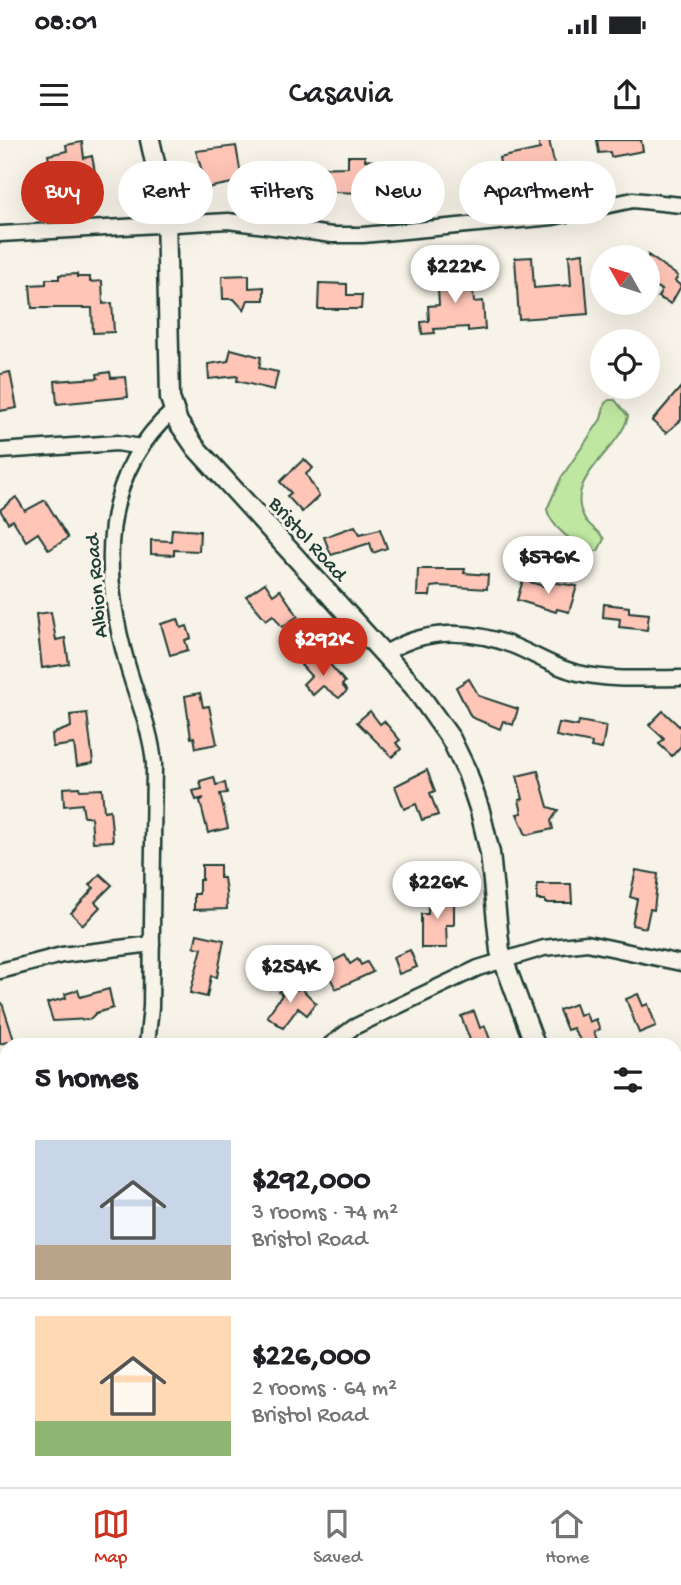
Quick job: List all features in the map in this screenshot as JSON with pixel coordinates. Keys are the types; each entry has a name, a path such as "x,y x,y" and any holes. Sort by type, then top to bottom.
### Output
{"street":[{"path":"150,140 162,184 167,225 169,382 173,411"},
{"path":"0,234 228,221 332,235 363,235 553,217 633,200 681,205"},
{"name":"Albion Road","path":"148,1038 152,1007 153,755 149,731 121,641 112,567 114,506 141,447 173,411"},
{"name":"Bristol Road","path":"173,411 196,448 384,653 434,712 455,747 471,781 488,842 496,930 502,959 532,1038"},
{"path":"0,451 117,443 141,447"},
{"path":"384,653 412,639 451,633 513,646 558,668 582,674 627,679 681,678"},
{"path":"339,1038 354,1027 502,959 552,946 587,943 681,963"},
{"path":"0,971 62,955 152,944"}],"green space":[{"path":"615,400 628,416 615,441 586,478 580,504 585,519 604,539 598,551 583,547 567,537 549,516 547,509 561,478 601,419 605,403"}],"building":[{"path":"538,140 549,140 554,161 500,161 499,158 540,149"},
{"path":"597,140 641,140 643,151 611,157 610,152 599,153"},
{"path":"82,142 84,158 92,156 93,161 49,161 48,155 67,151 66,145"},
{"path":"236,146 239,161 227,161 227,184 213,187 213,161 199,161 196,151"},
{"path":"348,156 365,156 365,160 374,161 351,161 351,193 337,192 337,167 348,167"},
{"path":"583,253 588,314 519,319 515,258 532,257 534,288 571,285 569,255"},
{"path":"660,263 678,276 675,281 681,286 671,304 660,298"},
{"path":"471,270 474,302 483,301 485,329 434,329 435,333 422,334 421,322 429,321 428,306 439,305 437,273"},
{"path":"77,274 77,277 90,277 90,282 102,281 103,304 112,303 114,332 93,333 92,308 32,308 30,285 46,284 46,279 59,279 59,275"},
{"path":"249,275 249,288 264,287 264,300 248,300 244,310 234,299 223,299 222,276"},
{"path":"319,283 347,284 347,295 362,295 361,309 318,309"},
{"path":"231,349 261,357 259,368 278,372 274,390 237,381 238,376 209,379 208,364 228,361"},
{"path":"10,372 17,408 0,411 0,374"},
{"path":"110,372 111,378 126,377 128,397 57,404 55,381 98,378 97,374"},
{"path":"681,387 681,420 666,433 652,421"},
{"path":"304,459 313,468 306,474 319,496 302,512 287,496 291,493 280,482"},
{"path":"16,497 25,511 45,500 68,538 49,550 38,533 26,541 13,520 8,523 0,510"},
{"path":"355,526 360,534 380,529 387,548 373,553 370,543 331,555 324,537"},
{"path":"172,529 200,531 199,551 174,550 174,555 151,554 151,540 171,541"},
{"path":"418,569 465,569 464,573 488,575 487,589 439,586 431,587 430,596 417,596"},
{"path":"523,580 550,588 551,582 577,586 569,612 557,609 556,612 517,600"},
{"path":"265,583 273,595 280,590 298,616 282,627 273,615 266,620 246,596"},
{"path":"604,604 629,607 629,612 649,614 647,630 619,627 620,619 603,617"},
{"path":"51,612 56,640 65,638 69,664 42,668 36,614"},
{"path":"178,619 181,628 187,626 191,638 185,640 188,650 170,655 161,624"},
{"path":"313,655 323,667 328,662 345,682 342,685 347,691 339,698 323,686 313,695 303,684 311,676 301,665"},
{"path":"469,679 479,696 518,709 513,725 503,721 500,729 471,717 456,687"},
{"path":"200,693 203,707 209,706 217,744 196,748 194,737 191,738 185,696"},
{"path":"370,711 380,724 384,721 400,740 396,743 401,749 392,757 357,722"},
{"path":"663,711 681,728 681,746 672,756 659,744 664,739 649,725"},
{"path":"87,713 93,763 77,766 74,744 53,747 52,734 71,727 70,715"},
{"path":"579,721 606,726 602,749 591,747 592,743 556,736 559,723 578,726"},
{"path":"427,770 435,791 430,793 438,815 422,820 416,804 404,809 395,786"},
{"path":"538,771 548,807 558,810 551,821 553,829 526,835 517,814 522,813 519,800 523,799 517,776"},
{"path":"214,777 216,785 225,783 227,793 220,794 228,828 208,833 200,801 204,798 196,800 193,791 202,789 200,781"},
{"path":"79,787 80,790 102,789 104,811 110,810 113,841 93,842 91,817 84,817 82,804 64,806 63,788"},
{"path":"202,865 220,865 227,909 194,910 194,894 199,894"},
{"path":"636,870 658,874 654,910 650,909 646,928 632,925 637,899 630,897"},
{"path":"100,874 112,885 95,902 100,907 83,925 71,913 94,888 90,885"},
{"path":"537,884 571,884 572,903 545,903 545,900 537,900"},
{"path":"428,895 454,895 454,925 446,925 447,948 421,948 421,914 428,914"},
{"path":"197,934 224,940 217,977 211,976 207,997 190,993 202,948 194,947"},
{"path":"410,950 417,967 399,974 393,957"},
{"path":"345,955 350,964 358,959 361,965 367,962 373,972 336,989 324,966"},
{"path":"286,982 297,990 300,987 316,1003 307,1015 298,1008 283,1028 267,1016 282,995 279,992"},
{"path":"109,989 113,1008 96,1013 90,1019 53,1021 47,1003 66,998 65,994 78,990 80,997"},
{"path":"638,994 643,1006 648,1004 656,1026 639,1033 626,999"},
{"path":"2,1003 13,1038 0,1038"},
{"path":"575,1004 579,1015 586,1013 589,1022 596,1019 600,1029 594,1032 596,1038 579,1038 573,1028 567,1030 559,1010"},
{"path":"474,1011 480,1028 485,1026 489,1038 469,1038 461,1016"}]}
